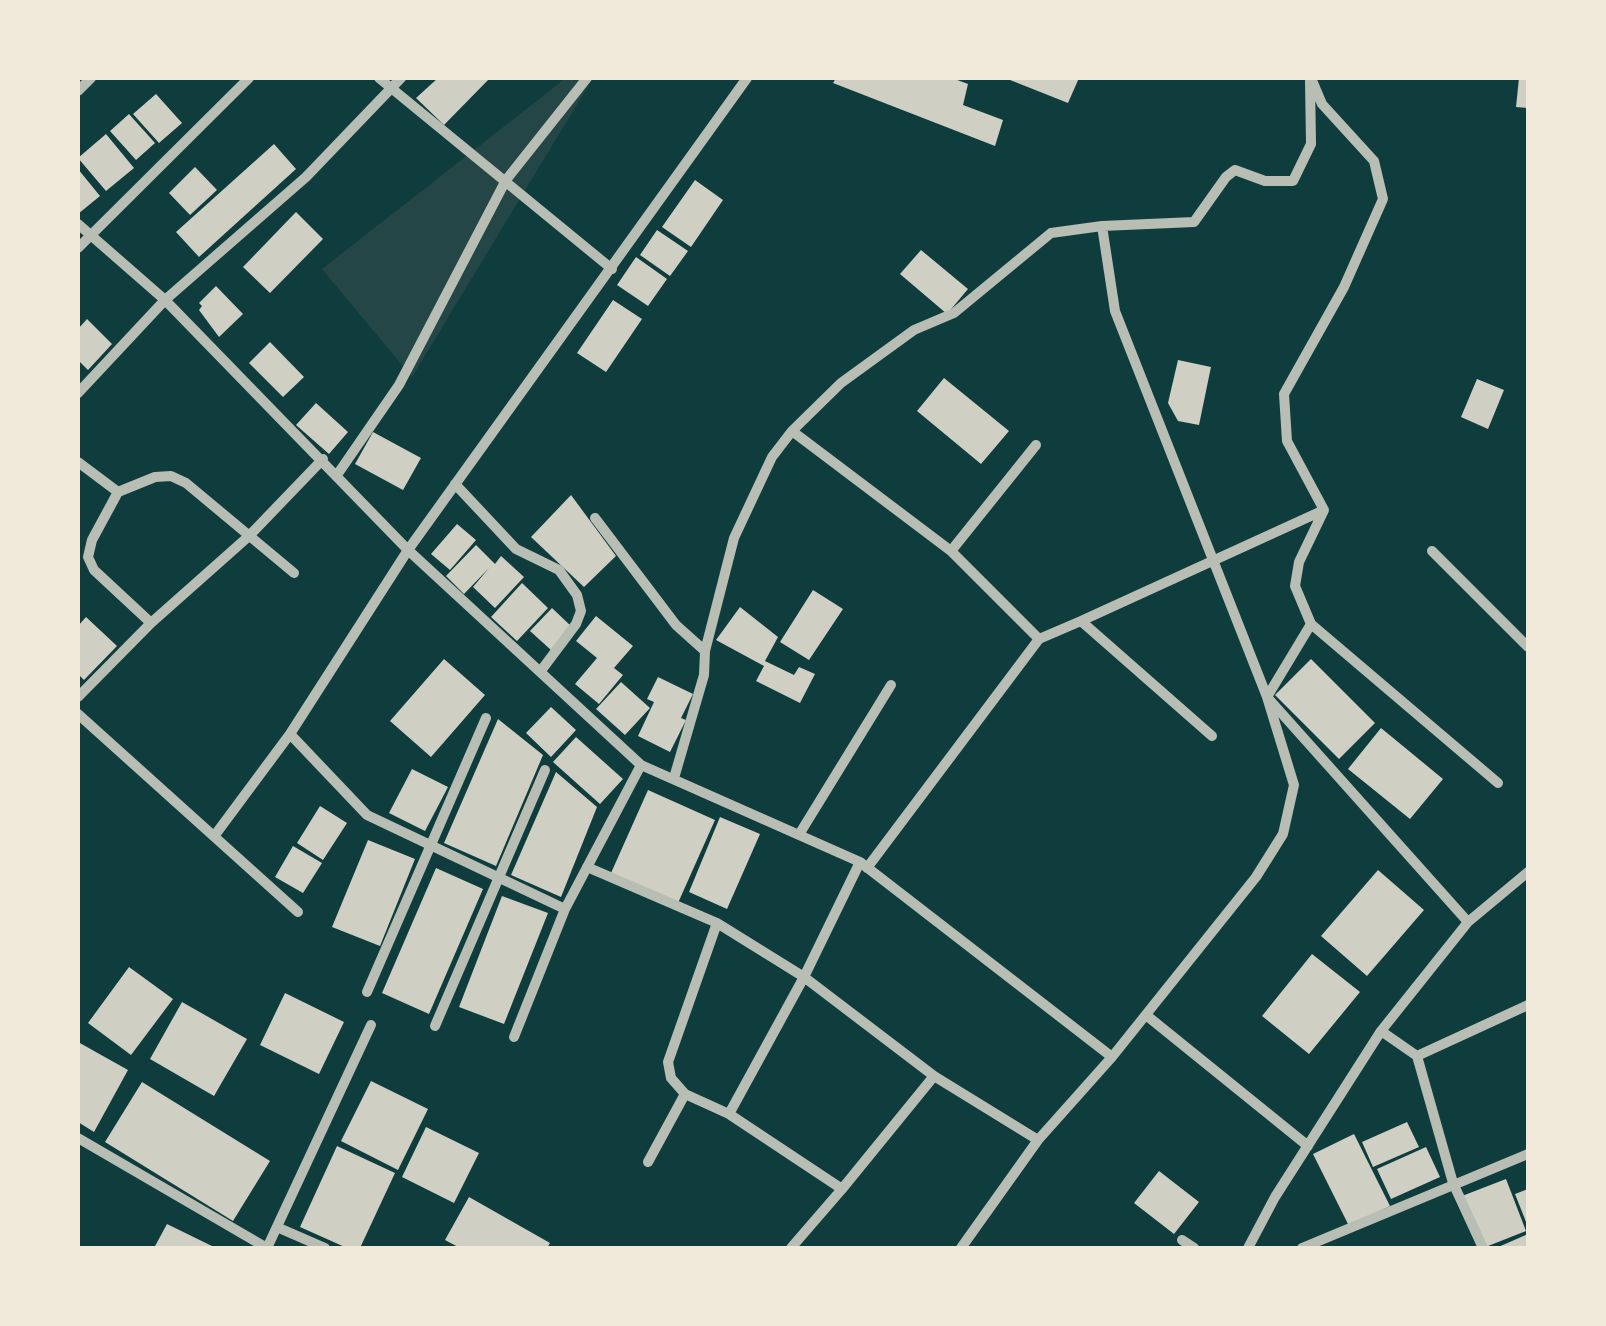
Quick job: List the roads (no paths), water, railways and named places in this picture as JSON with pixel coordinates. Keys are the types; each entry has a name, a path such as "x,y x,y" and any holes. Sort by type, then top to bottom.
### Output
{"street":[{"path":"78,91 90,78"},
{"path":"78,248 249,78"},
{"path":"379,78 612,269"},
{"path":"78,393 166,300 306,177 401,78"},
{"path":"337,475 398,385 506,180 587,78"},
{"path":"215,835 290,734 408,550 747,78"},
{"path":"674,778 704,675 706,651 734,538 772,456 792,431 841,383 914,330 954,313 1051,233 1102,226 1194,222 1226,177 1236,170 1265,181 1293,182 1311,144 1311,78"},
{"path":"1311,78 1322,104 1374,161 1382,199 1344,288 1284,394 1287,441 1324,510"},
{"path":"78,224 166,300 408,550 641,765 800,833 864,865 1112,1057"},
{"path":"961,1248 1038,1140 1112,1057 1256,877 1283,834 1294,785 1266,697 1116,310 1102,226"},
{"path":"792,431 952,551 1040,639"},
{"path":"952,551 1036,445"},
{"path":"78,697 151,623 249,536 323,459"},
{"path":"78,462 118,492"},
{"path":"151,623 94,570 88,557 92,540 118,492 154,477 171,476 186,483 294,573"},
{"path":"455,484 516,548 558,570 577,595 581,611 576,624 540,672"},
{"path":"729,1114 864,865 1040,639 1324,510"},
{"path":"1324,510 1299,562 1295,586 1311,624 1498,783"},
{"path":"595,518 676,625 706,651"},
{"path":"1432,551 1528,646"},
{"path":"1081,621 1212,736"},
{"path":"1266,697 1311,624"},
{"path":"800,833 891,685"},
{"path":"1266,697 1468,922"},
{"path":"78,714 298,912"},
{"path":"367,992 486,718"},
{"path":"290,734 366,815 564,910"},
{"path":"514,1036 564,910 641,765"},
{"path":"436,1026 544,770"},
{"path":"587,867 716,923 804,977 934,1076 1038,1140"},
{"path":"1248,1248 1275,1197 1382,1031 1468,922 1528,872"},
{"path":"716,923 668,1062 671,1078 685,1094 729,1114 842,1189"},
{"path":"1417,1056 1528,1006"},
{"path":"1146,1015 1308,1146"},
{"path":"78,1138 267,1248 371,1025"},
{"path":"1382,1031 1417,1056 1454,1184 1482,1248"},
{"path":"791,1248 934,1076"},
{"path":"648,1162 685,1094"},
{"path":"1302,1248 1528,1154"},
{"path":"279,1228 325,1248"},
{"path":"1182,1240 1194,1248"}]}
